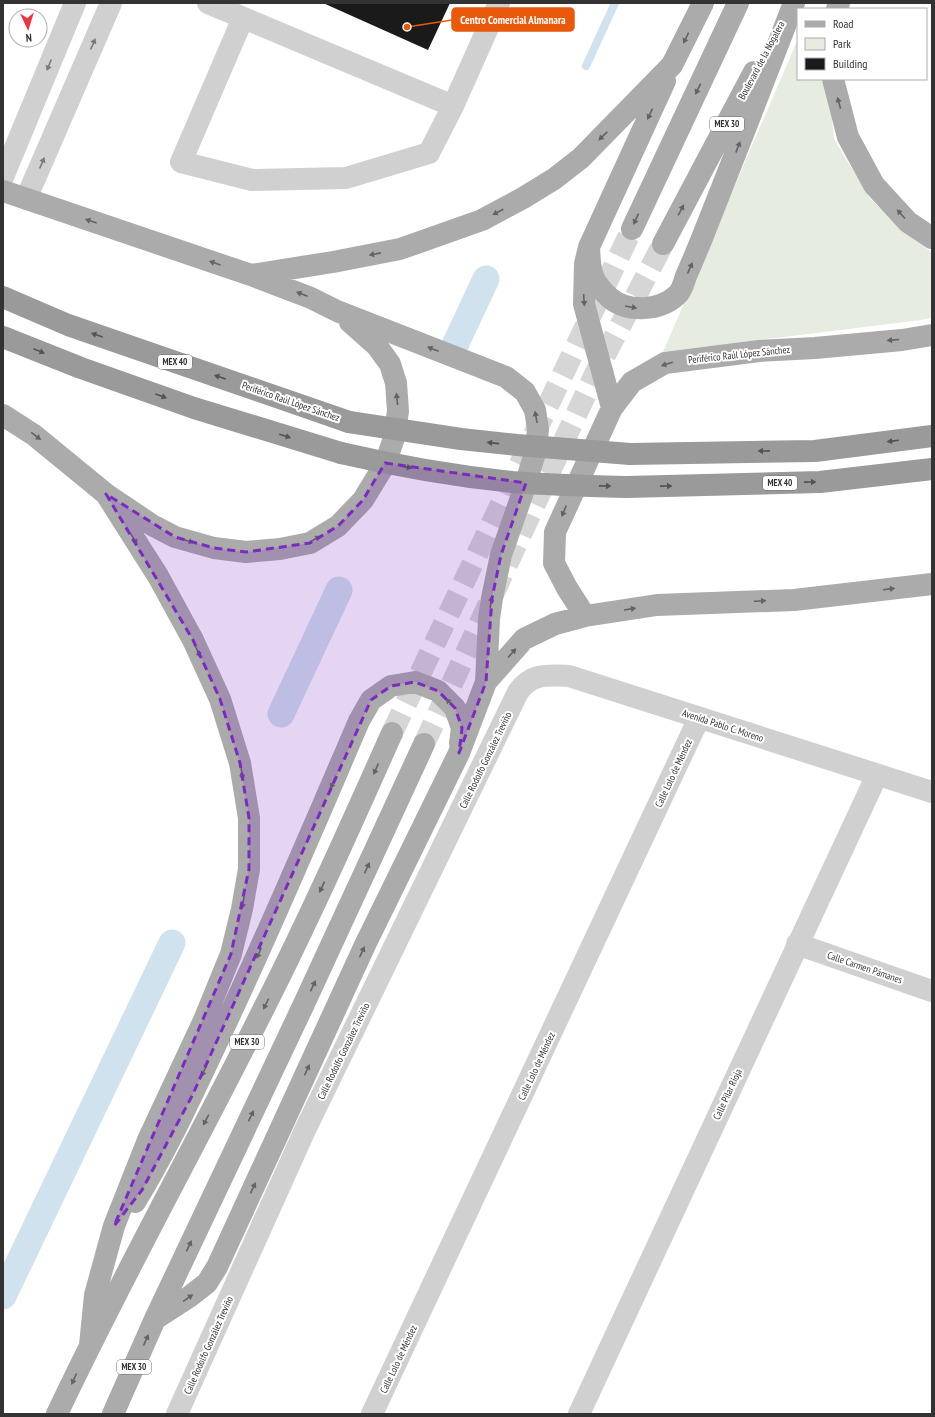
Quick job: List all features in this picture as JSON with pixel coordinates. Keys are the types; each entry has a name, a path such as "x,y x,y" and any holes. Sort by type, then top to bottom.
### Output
{"highway":[{"name":"Periférico Raúl López Sánchez","path":"3,297 68,325 349,422 475,441 630,454 815,450 932,436"},
{"name":"MEX 40","path":"3,337 81,368 194,408 341,453 397,466 454,475 512,482 569,486 627,487 820,482 932,469"}],"main road":[{"path":"612,408 584,304 584,264 589,247 672,66 703,3"},
{"path":"632,230 738,3"},
{"name":"Boulevard de la Nogalera","path":"663,244 791,3"},
{"path":"589,247 590,268 595,280 601,290 613,300 626,306 642,308 659,306 678,294 700,246 794,3"},
{"path":"251,275 333,262 400,249 482,220 554,179 581,158 672,66"},
{"path":"833,80 848,137 874,185 908,222 932,238"},
{"path":"3,191 251,275 311,298 337,311 506,377 525,392 536,410 538,429 536,450 501,555 492,598 489,619 486,682 459,753 365,945 217,1267 207,1283 189,1297 155,1319"},
{"path":"3,415 34,435 106,494 152,525 175,537 214,548 246,552 280,549 310,543 338,526 363,500 385,464 394,438 398,411 396,383 390,364 377,346 337,311"},
{"name":"Periférico Raúl López Sánchez","path":"585,616 567,588 554,563 555,532 612,408 632,382 665,363 759,351 823,347 932,335"},
{"path":"90,1345 95,1295 114,1226 148,1140 205,1018 231,954 242,909 249,869 249,818 240,763 220,699 189,633 158,576 106,494"},
{"path":"486,682 524,639 555,624 585,616 658,605 794,600 932,584"},
{"path":"114,1226 132,1206 142,1190 158,1163 192,1096 248,978 359,721 371,700 391,686 415,682 438,691 455,708 462,728 459,753"},
{"name":"MEX 30","path":"57,1414 90,1345 266,1005 341,846 392,733"},
{"name":"MEX 30","path":"113,1414 155,1319 307,999 424,744"}],"street":[{"path":"3,177 75,3"},
{"path":"26,199 111,3"},
{"path":"208,3 453,106"},
{"path":"243,18 181,162 252,180 346,178 429,153 453,106 499,3"},
{"name":"Avenida Pablo C. Moreno","path":"518,692 522,685 539,676 569,676 932,792"},
{"name":"Calle Rodolfo González Treviño","path":"177,1414 304,1130 518,692"},
{"name":"Calle Lolo de Méndez","path":"372,1414 699,718"},
{"name":"Calle Pilar Rioja","path":"579,1414 877,774"},
{"name":"Calle Carmen Pámanes","path":"797,944 932,991"}],"highlighted area":[{"path":"385,463 526,483 501,555 492,598 486,682 459,753 462,728 455,708 438,691 415,682 391,686 371,700 192,1096 142,1190 114,1226 231,954 249,869 249,818 240,763 220,699 193,640 106,494 175,537 214,548 246,552 310,543 338,526 363,500"}],"green space":[{"path":"797,41 797,80 828,80 834,139 871,200 932,253 932,318 663,352"}],"building":[{"path":"323,3 450,3 428,50"}],"waterway":[{"path":"586,66 615,3"},
{"path":"455,345 486,279"},
{"path":"281,714 339,590"},
{"path":"3,1296 172,943"}],"tunnel":[{"path":"392,733 632,229"},
{"path":"424,744 595,374 663,244"}],"place":[{"name":"Centro Comercial Almanara","path":"407,27"}]}
